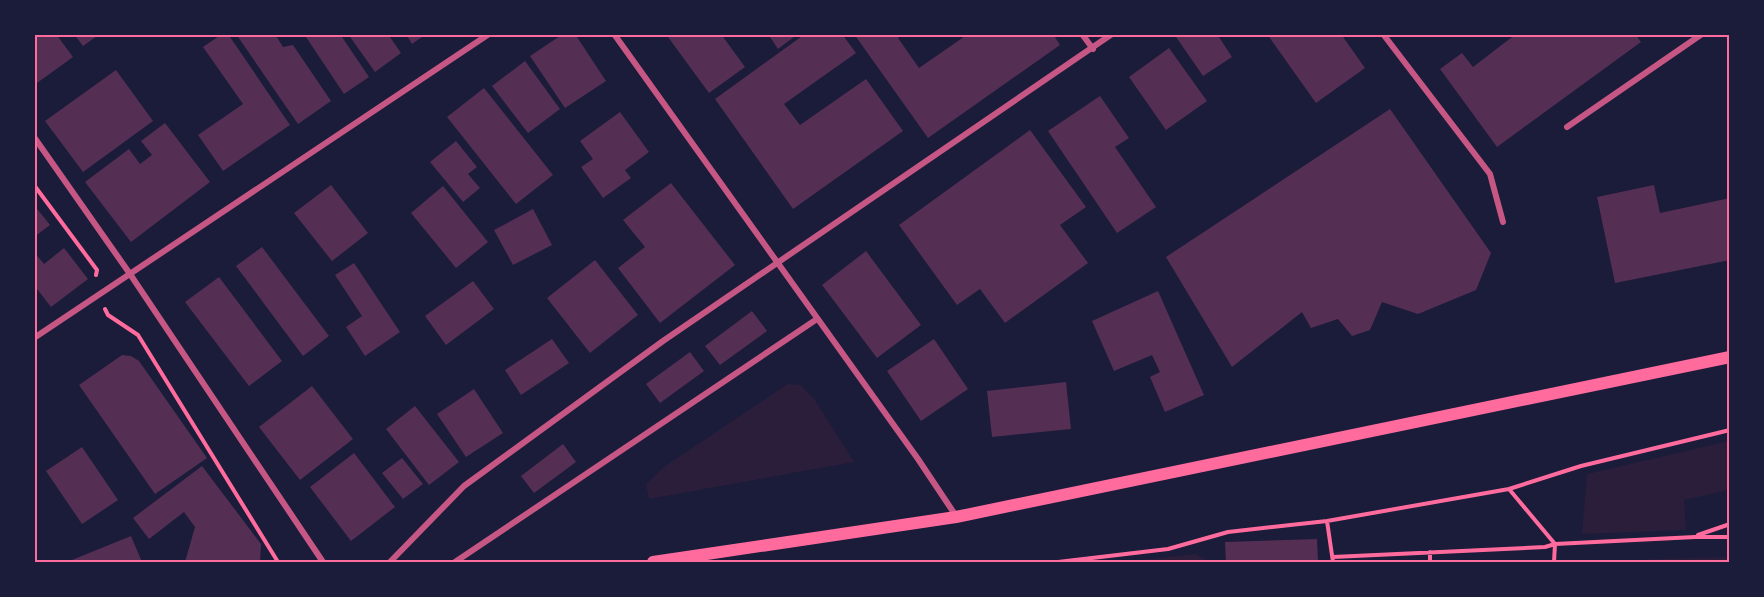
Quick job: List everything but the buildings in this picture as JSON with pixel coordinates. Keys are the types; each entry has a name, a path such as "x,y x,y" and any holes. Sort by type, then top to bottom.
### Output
{"main road":[{"path":"652,562 956,517 1730,357"}],"street":[{"path":"34,338 489,34"},
{"path":"614,34 918,459 956,517"},
{"path":"1082,34 1092,49"},
{"path":"390,562 464,486 663,341 1112,34"},
{"path":"1383,34 1490,174 1503,222"},
{"path":"1567,127 1702,34"},
{"path":"34,137 130,274 323,562"},
{"path":"456,562 817,319"}],"path":[{"path":"34,185 97,270 93,287 108,315 138,335 278,562"},
{"path":"1058,562 1167,549 1228,532 1327,521 1509,489 1581,466 1730,430"},
{"path":"1509,489 1555,544 1554,562"},
{"path":"1327,521 1333,562"},
{"path":"1695,537 1730,524"},
{"path":"1333,557 1545,547 1555,544 1730,537"},
{"path":"1430,552 1430,562"}],"shaded area":[{"path":"788,384 801,385 815,400 854,462 649,499 646,484 664,467"},
{"path":"1729,441 1729,490 1684,500 1686,530 1582,534 1587,474"},
{"path":"1196,554 1209,562 1122,562"},
{"path":"1730,557 1729,562 1561,562"}]}
